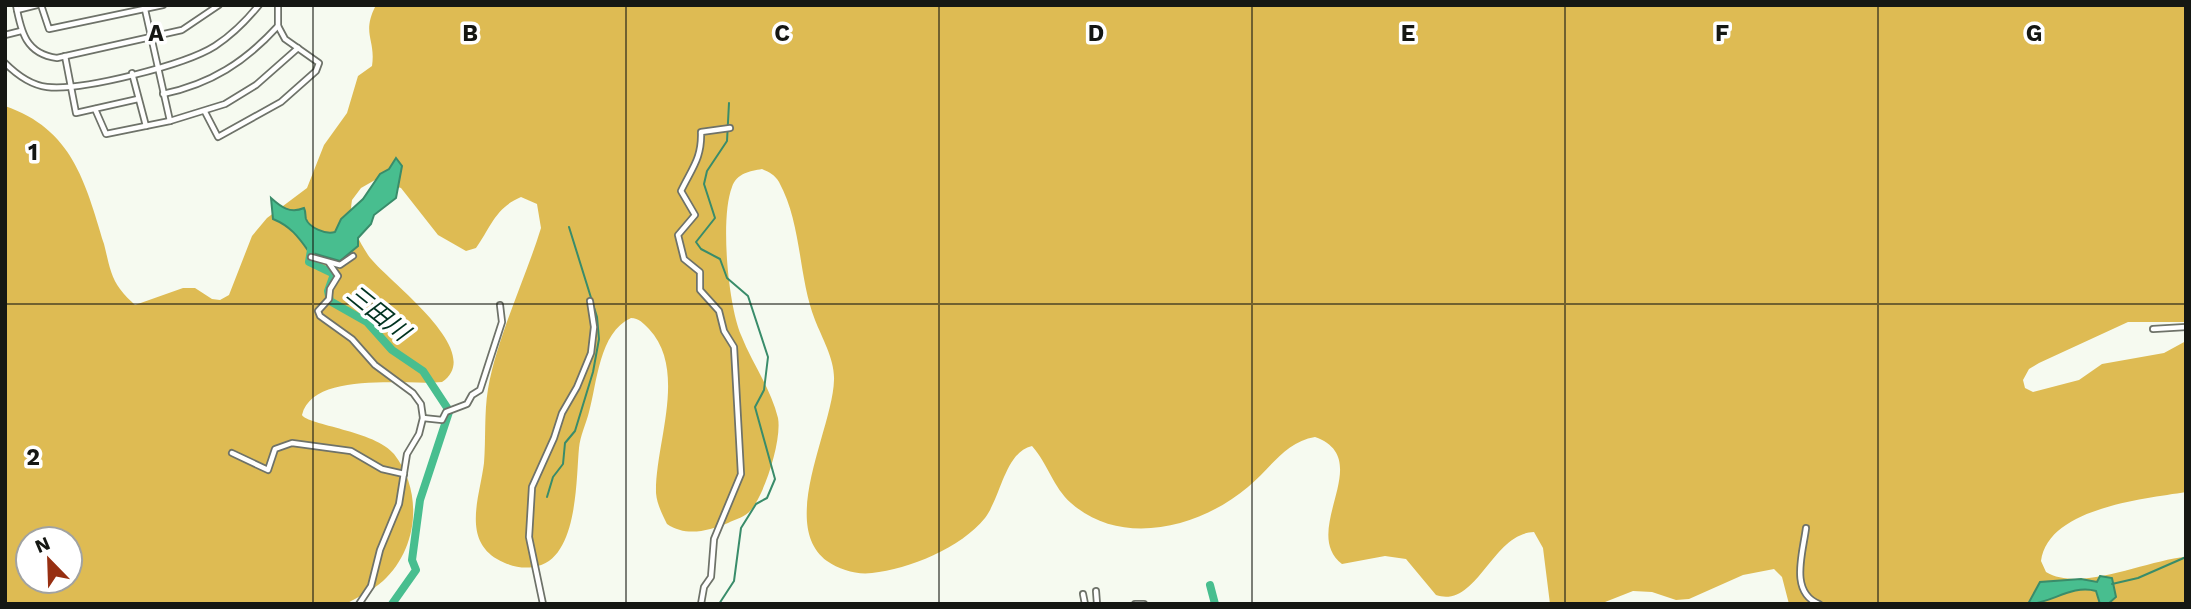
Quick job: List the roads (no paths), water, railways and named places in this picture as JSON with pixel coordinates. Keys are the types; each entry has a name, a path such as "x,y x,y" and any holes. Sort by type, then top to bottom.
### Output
{"street":[{"path":"163,5 49,29 39,5 17,8 21,31 38,53 47,57 65,57 152,38 190,26 219,5"},
{"path":"5,63 30,83 48,87 72,86 157,68 214,47 236,31 258,5"},
{"path":"205,112 218,137 281,102 319,66 285,39 278,26 278,5"},
{"path":"145,8 170,121"},
{"path":"163,94 205,82 229,70 278,26"},
{"path":"5,35 21,31"},
{"path":"95,109 106,134 205,112 256,85 298,48"},
{"path":"65,57 76,113 138,99"},
{"path":"132,73 146,126"},
{"path":"701,604 704,587 711,577 714,539 740,480 741,469 734,347 724,331 719,311 699,290 700,272 686,261 680,251 679,231 695,215 681,191 691,167 701,153 701,132 730,128"},
{"path":"311,257 342,265 353,256"},
{"path":"329,263 338,273 330,289 329,300 318,311 323,321 352,339 375,365 413,393 421,404 423,418 419,434 407,454 399,504 380,550 371,586 359,604"},
{"path":"543,604 529,537 530,495 564,408 574,393 591,353 594,327 590,301"},
{"path":"423,418 442,420 446,412 467,404 472,395 480,390 502,322 500,305"},
{"path":"2153,329 2186,327"},
{"path":"232,453 268,470 279,445 313,445 351,451 382,469 404,474"},
{"path":"1806,528 1800,565 1802,588 1807,598 1819,604"},
{"path":"1096,591 1097,604"},
{"path":"1083,594 1085,604"},
{"path":"1135,604 1144,604"}],"waterway":[{"path":"719,604 734,581 741,528 756,504 767,498 775,479 755,407 764,390 768,357 748,296 727,278 720,259 701,249 696,242 715,218 704,184 707,171 727,141 729,103"},
{"path":"547,497 553,477 563,464 565,443 575,431 593,372 599,339 597,317 569,227"},
{"name":"三田川","path":"312,244 309,262 334,274 328,291 330,301 367,322 392,350 423,371 448,409"},
{"name":"三田川","path":"392,604 416,570 412,560 420,500 449,412"},
{"path":"2112,584 2138,578 2186,557"},
{"path":"1210,585 1215,604"}]}
